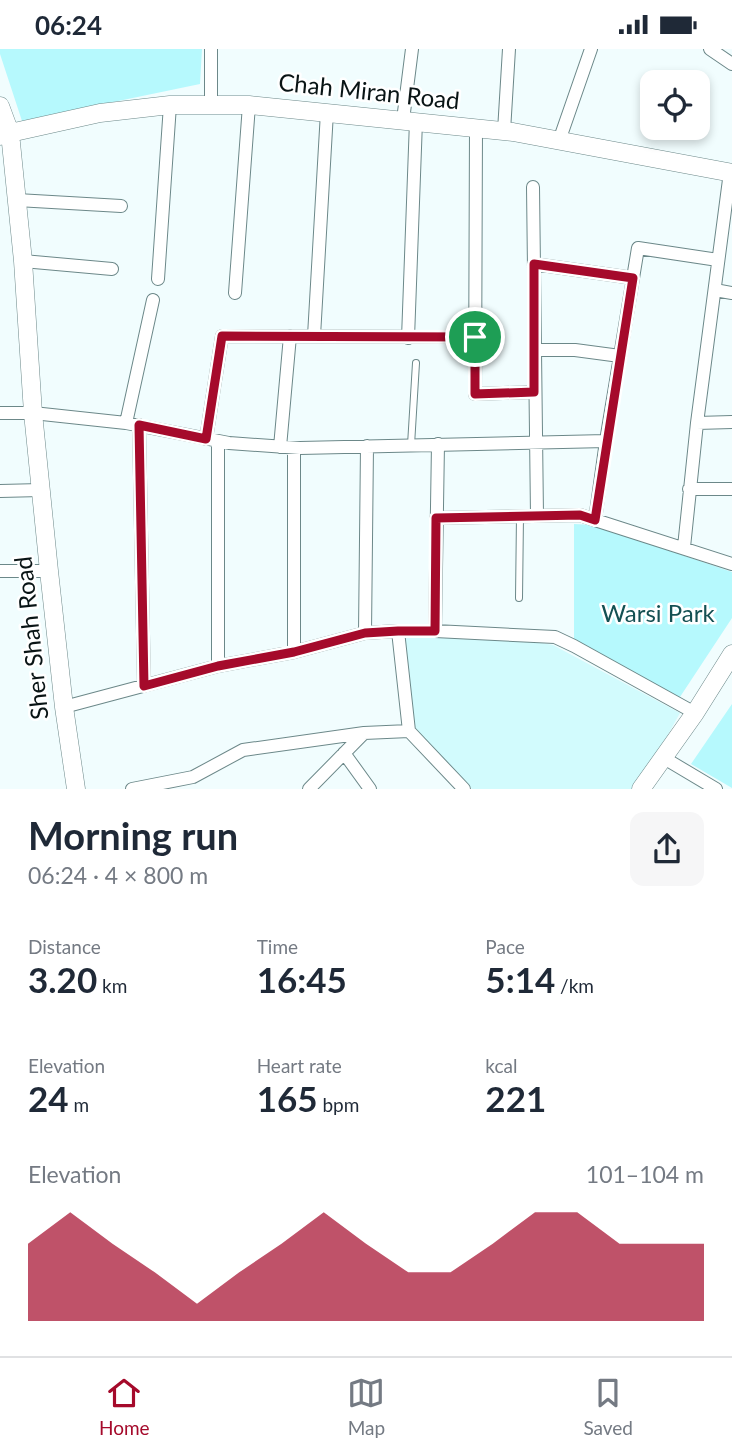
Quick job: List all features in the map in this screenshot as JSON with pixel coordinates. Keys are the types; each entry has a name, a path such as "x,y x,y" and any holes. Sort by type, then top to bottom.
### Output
{"street":[{"path":"211,49 211,105"},
{"path":"408,338 412,49"},
{"path":"504,131 509,49"},
{"path":"559,141 591,49"},
{"path":"710,49 732,64"},
{"path":"235,293 249,104"},
{"name":"Chah Miran Road","path":"5,135 100,113 170,105 249,104 504,131 731,172"},
{"path":"158,279 170,105"},
{"name":"Sher Shah Road","path":"0,106 17,200 33,413 64,707 76,789"},
{"path":"314,336 327,112"},
{"path":"476,128 475,394 534,392"},
{"path":"684,547 697,423 731,172"},
{"path":"533,187 537,515"},
{"path":"17,200 121,206"},
{"path":"595,520 638,249 718,260"},
{"path":"23,261 112,269"},
{"path":"534,264 633,278"},
{"path":"715,290 732,293"},
{"path":"144,686 133,424 153,300"},
{"path":"218,666 212,440 222,336 475,337"},
{"path":"280,447 290,336"},
{"path":"534,350 575,350 620,356"},
{"path":"0,413 33,413 133,424 212,440 294,448 606,441"},
{"path":"697,423 732,422"},
{"path":"435,631 438,445"},
{"path":"365,633 368,446"},
{"path":"294,448 294,652"},
{"path":"689,489 732,489"},
{"path":"0,491 41,491"},
{"path":"436,518 580,515 732,563"},
{"path":"0,571 49,571"},
{"path":"398,631 409,731 464,789"},
{"path":"64,707 218,666 294,652 365,633 435,631 555,637 695,713"},
{"path":"640,789 695,713 732,654"},
{"path":"132,789 194,783 243,750 364,733 409,731"},
{"path":"309,789 364,733"},
{"path":"344,753 370,789"},
{"path":"664,758 716,789"}],"lane":[{"path":"411,445 416,363"},
{"path":"519,598 520,516"}],"shaded area":[{"path":"404,634 553,645 680,713 633,789 472,789 413,726"}],"green space":[{"path":"0,49 202,49 200,84 22,121"},
{"name":"Warsi Park","path":"574,524 594,525 732,572 732,618 678,700 574,640"},
{"path":"732,704 732,788 691,764"}],"route":[{"path":"534,264 633,278 595,520 580,515 436,518 435,631 365,633 294,652 218,666 144,686 139,425 206,439 222,336 475,337 475,394 534,392 534,264"}]}
